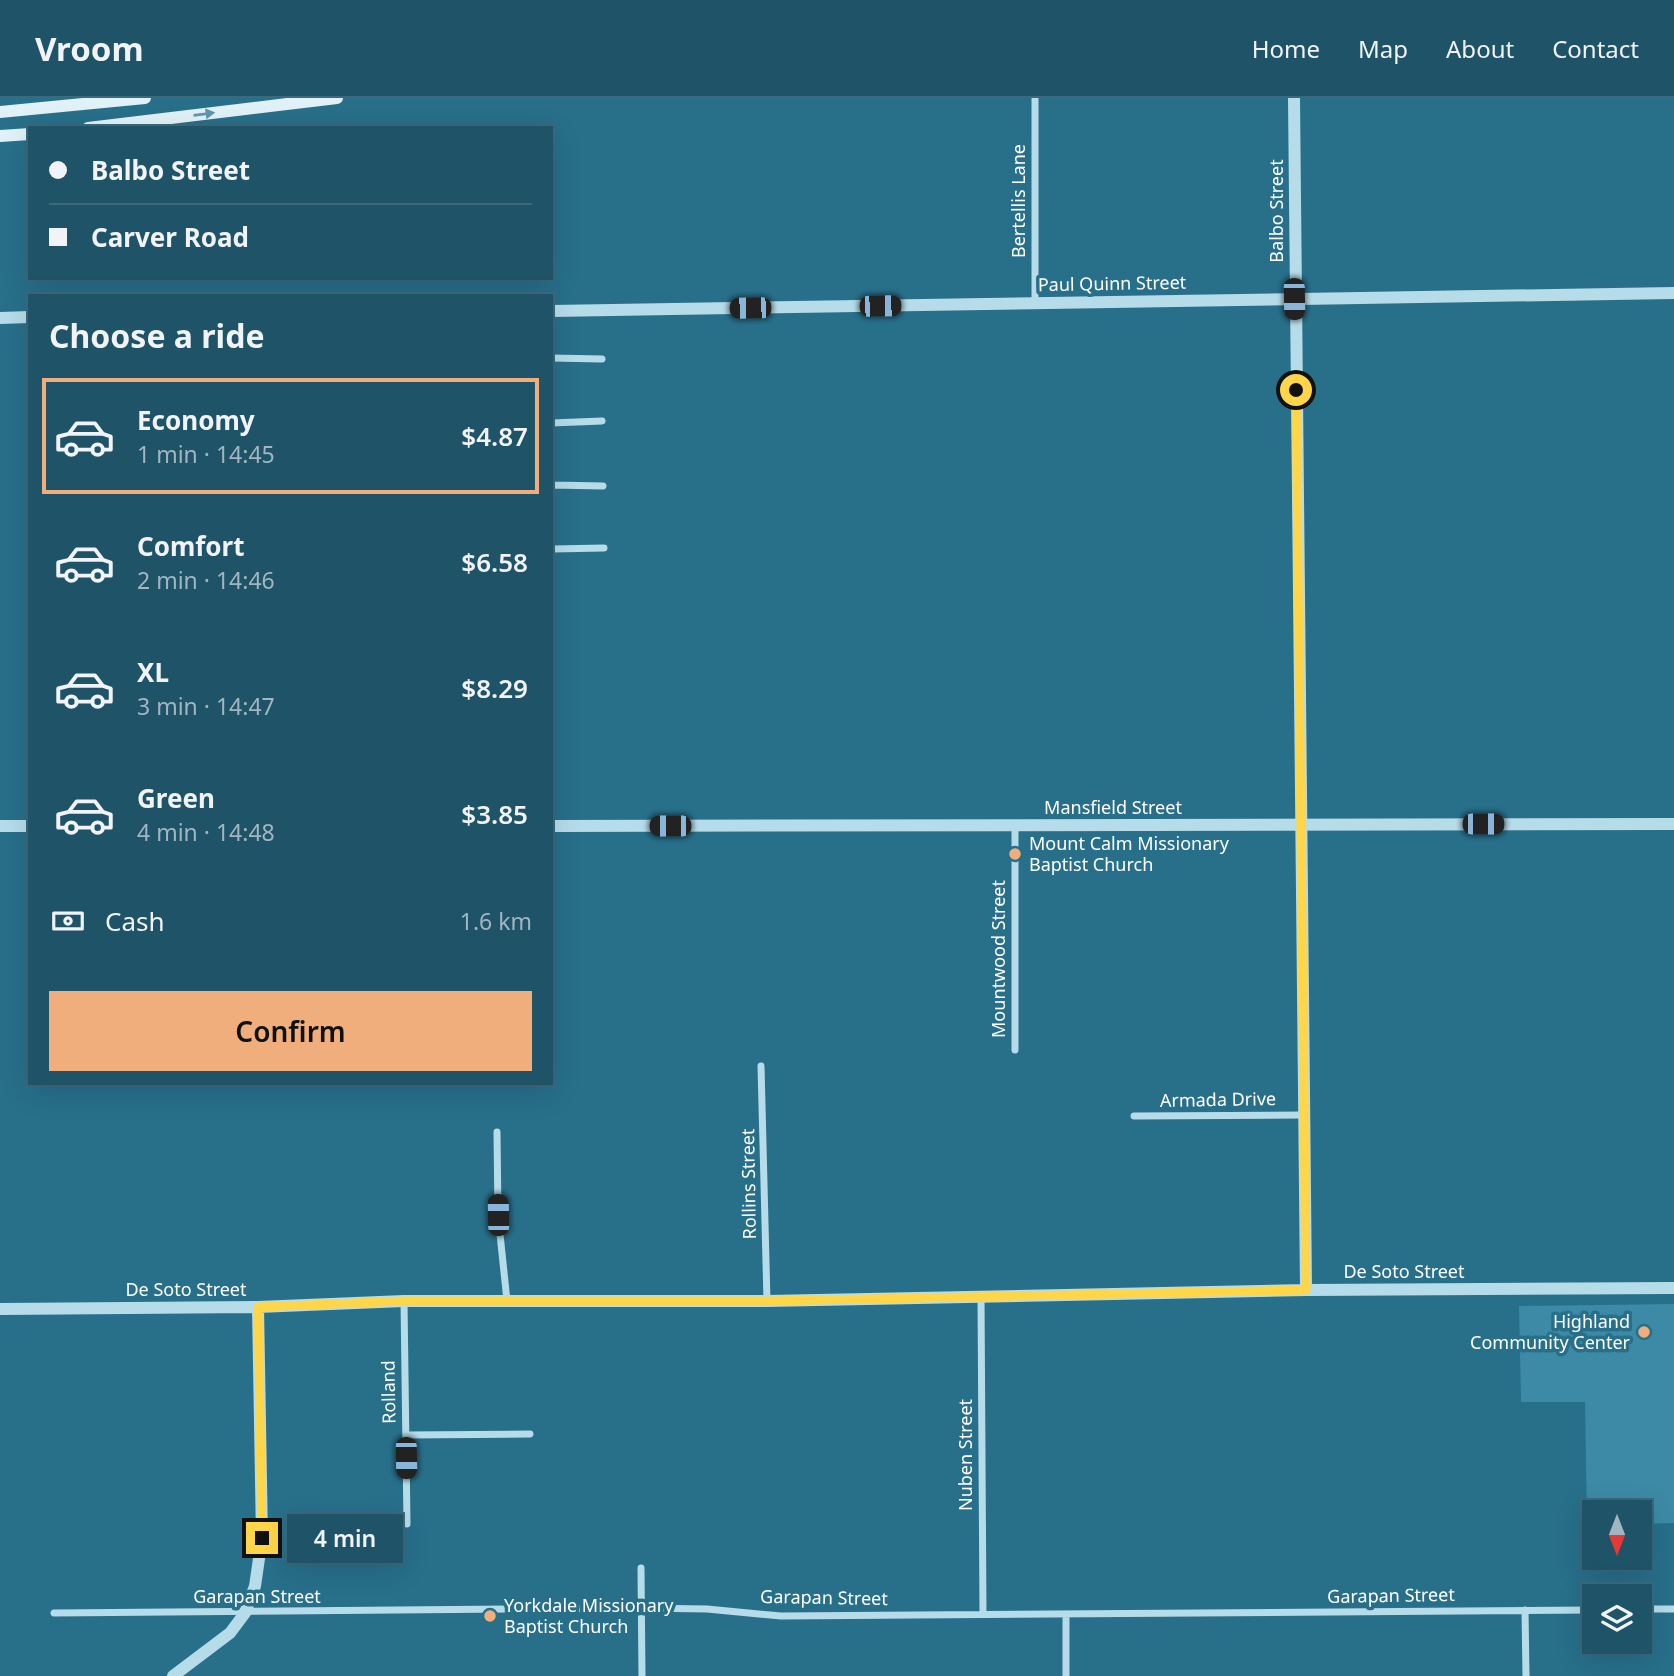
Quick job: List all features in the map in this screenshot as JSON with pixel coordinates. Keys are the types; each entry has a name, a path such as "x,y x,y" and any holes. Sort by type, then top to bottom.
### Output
{"main road":[{"path":"0,113 145,98"},
{"path":"102,126 266,102 337,98"},
{"path":"0,136 28,134"}],"street":[{"name":"Bertellis Lane","path":"1035,98 1035,303"},
{"name":"Balbo Street","path":"1294,98 1306,1290"},
{"name":"Paul Quinn Street","path":"553,311 1674,293"},
{"path":"0,318 28,317"},
{"path":"553,358 602,359"},
{"path":"553,422 602,421"},
{"path":"553,485 603,486"},
{"path":"553,549 604,548"},
{"name":"Mansfield Street","path":"553,826 1674,824"},
{"path":"0,826 28,826"},
{"name":"Mountwood Street","path":"1015,826 1015,1050"},
{"name":"Rollins Street","path":"761,1066 767,1301"},
{"name":"Armada Drive","path":"1134,1116 1303,1115"},
{"path":"497,1132 498,1215 507,1301"},
{"name":"De Soto Street","path":"0,1309 258,1307 404,1301 767,1301 1306,1290 1674,1288"},
{"name":"Nuben Street","path":"981,1295 983,1614"},
{"name":"Rolland","path":"404,1301 407,1524"},
{"path":"173,1676 217,1645 245,1613 255,1586 262,1538 258,1307"},
{"path":"406,1435 530,1434"},
{"path":"641,1568 642,1676"},
{"name":"Garapan Street","path":"54,1613 641,1608 708,1609 781,1616 1582,1610"},
{"path":"1652,1609 1674,1609"},
{"path":"1525,1610 1526,1676"},
{"path":"1066,1615 1066,1676"}],"shaded area":[{"path":"1674,1304 1674,1523 1652,1524 1652,1500 1587,1500 1585,1402 1521,1402 1519,1306"}],"place":[{"name":"Mount Calm Missionary Baptist Church","path":"1015,854"},
{"name":"Highland Community Center","path":"1644,1332"},
{"name":"Yorkdale Missionary Baptist Church","path":"490,1616"}],"route":[{"path":"262,1538 258,1307 404,1301 767,1301 1306,1290 1296,390"}]}
